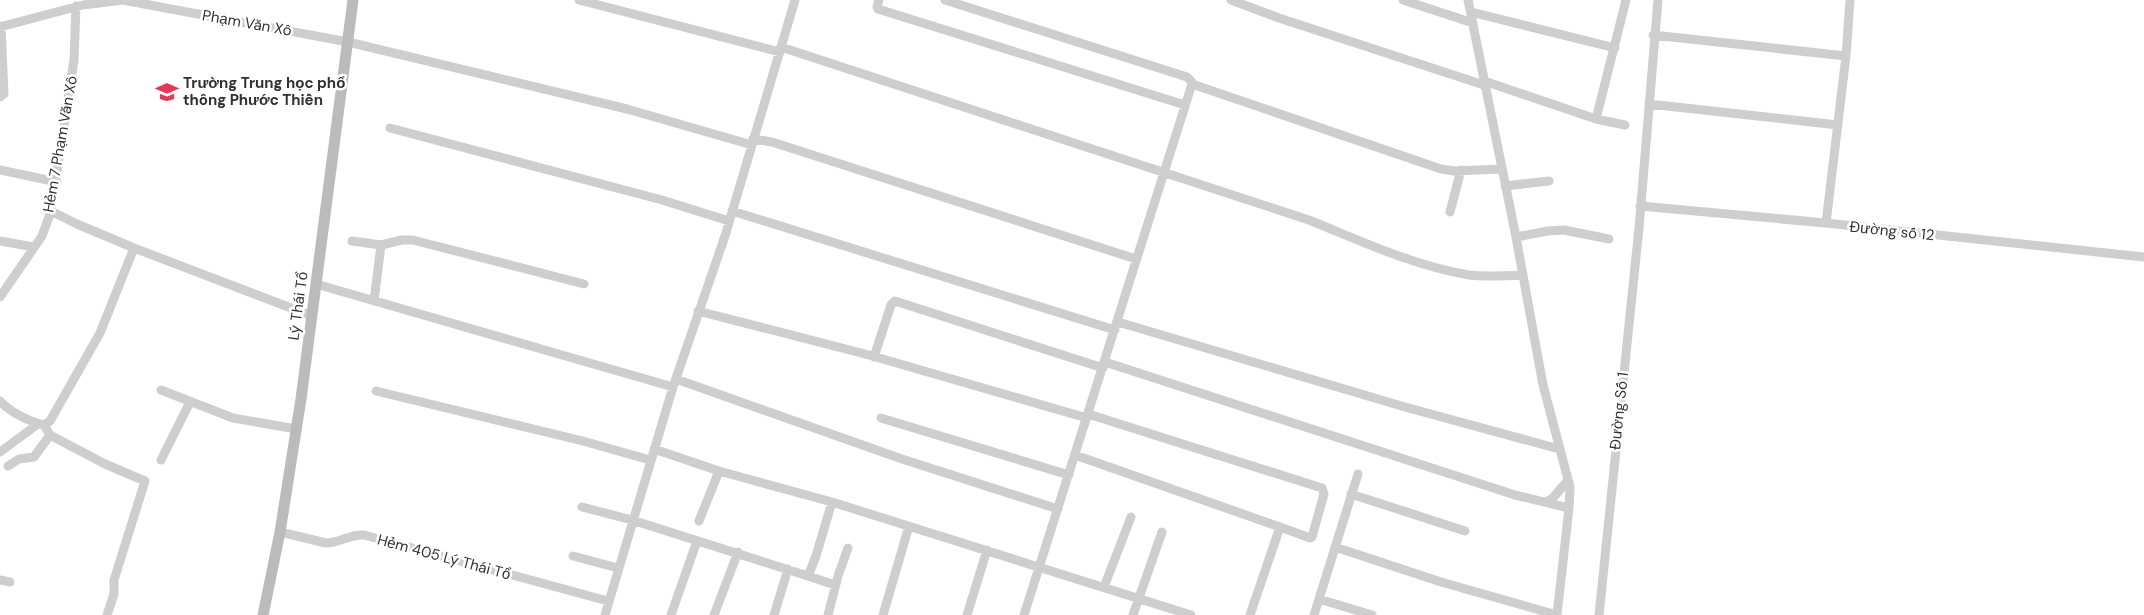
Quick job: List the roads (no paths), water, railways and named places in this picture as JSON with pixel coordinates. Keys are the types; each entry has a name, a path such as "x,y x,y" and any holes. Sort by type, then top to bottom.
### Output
{"main road":[{"name":"Lý Thái Tổ","path":"263,615 280,532 296,429 352,0"}],"street":[{"name":"Phạm Văn Xô","path":"1,27 76,6 123,0 157,3 348,42 752,142 772,142 1136,259"},
{"path":"579,0 781,50 1309,220 1391,253 1444,269 1482,276 1523,275"},
{"path":"605,615 650,460 729,221 795,0"},
{"path":"879,0 876,7 878,9 1185,106"},
{"path":"945,0 1187,77 1192,84 1423,163 1448,170 1502,169"},
{"path":"1403,0 1473,23"},
{"path":"1335,547 1441,582 1557,615 1569,508 1568,480 1543,385 1516,237 1468,0"},
{"path":"1596,119 1626,0"},
{"name":"Đường Số 1","path":"1599,615 1640,206 1658,0"},
{"path":"1826,223 1846,56 1850,0"},
{"path":"1237,1 1596,119 1625,125"},
{"name":"Hẻm 7 Phạm Văn Xô","path":"0,297 42,236 51,211 57,182 74,60 76,6"},
{"path":"1471,12 1615,48"},
{"path":"0,97 4,94 1,27"},
{"path":"1654,35 1846,56"},
{"path":"1024,615 1192,84"},
{"path":"1649,104 1838,124"},
{"path":"390,128 662,200 729,221"},
{"path":"0,170 57,182"},
{"path":"1450,212 1461,170"},
{"path":"1506,186 1549,181"},
{"name":"Đường số 12","path":"1640,206 1826,223 2144,257"},
{"path":"51,211 134,248 312,316"},
{"path":"732,211 1116,326 1559,449"},
{"path":"1516,237 1564,230 1609,239"},
{"path":"0,240 34,247"},
{"path":"352,241 381,245 402,240 413,240 584,284"},
{"path":"374,301 381,245"},
{"path":"0,452 41,424 50,421 96,341 134,248"},
{"path":"316,284 674,383 902,460 1058,509"},
{"path":"874,357 895,301 1515,495 1569,508"},
{"path":"698,311 1088,416 1323,489 1324,494 1312,537 1310,538 1075,455"},
{"path":"162,390 243,421 296,429"},
{"path":"376,391 583,441 650,460"},
{"path":"0,401 9,408 41,424 50,435 105,464 145,481 114,580 114,594 108,615"},
{"path":"162,460 190,402"},
{"path":"881,418 1069,475"},
{"path":"8,466 19,459 34,457 50,435"},
{"path":"654,449 719,471 832,502 987,550 1190,615"},
{"path":"699,521 719,471"},
{"path":"1314,615 1358,474"},
{"path":"1546,502 1553,498 1568,480"},
{"path":"1351,494 1465,531"},
{"path":"808,576 832,502"},
{"path":"582,507 738,552 836,585"},
{"path":"1104,587 1131,517"},
{"path":"883,615 909,526"},
{"path":"1250,615 1280,527"},
{"name":"Hẻm 405 Lý Thái Tổ","path":"280,532 326,543 332,543 353,534 364,535 608,601"},
{"path":"1133,615 1162,532"},
{"path":"671,615 697,541"},
{"path":"828,615 848,548"},
{"path":"967,615 987,550"},
{"path":"714,615 738,552"},
{"path":"573,556 618,568"},
{"path":"774,615 788,569"},
{"path":"0,580 10,582"},
{"path":"1319,599 1372,615"}],"place":[{"name":"Trường Trung học phổ thông Phước Thiền","path":"167,92"}]}
